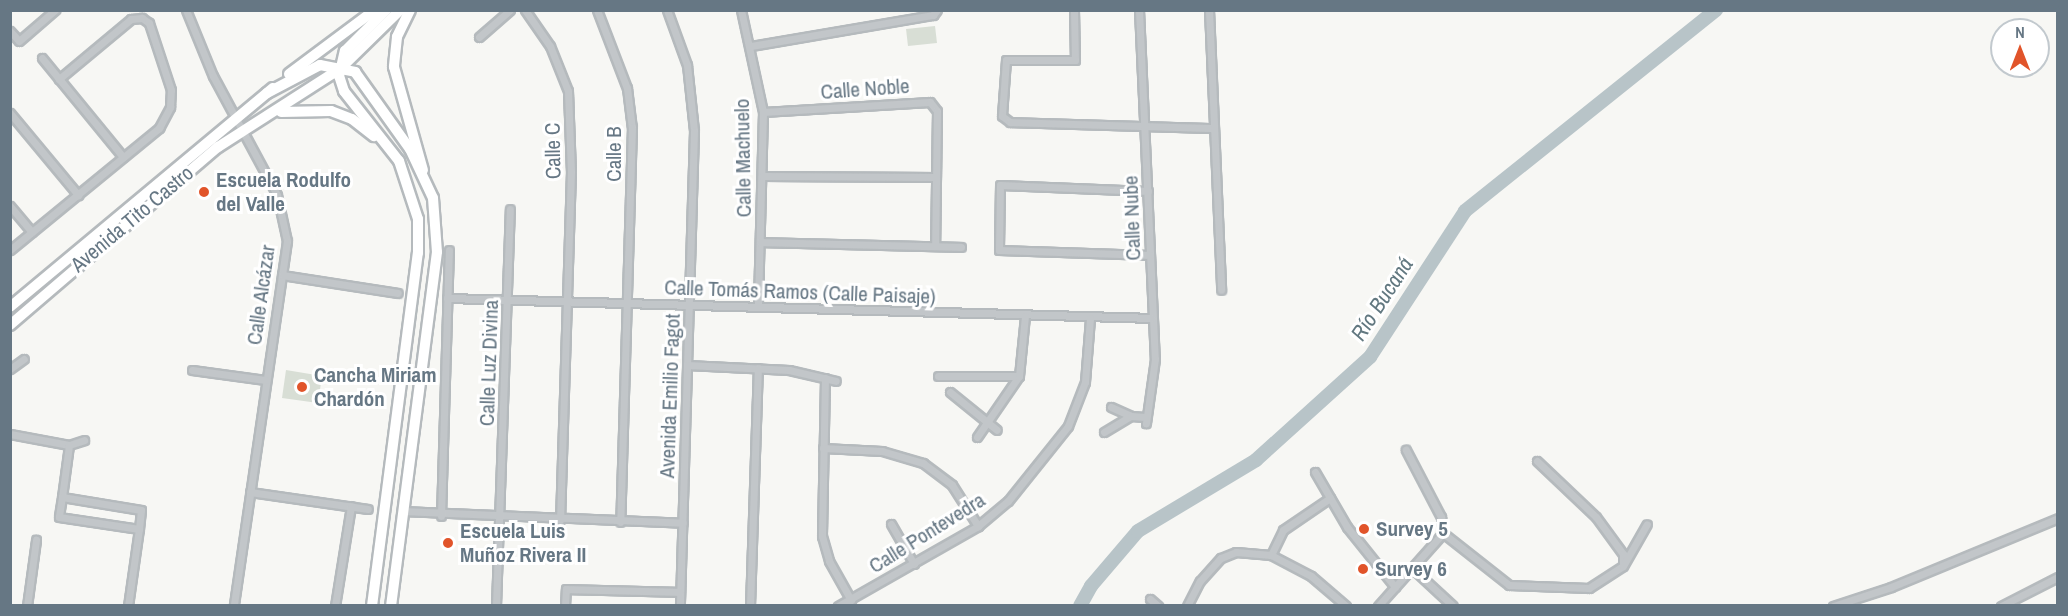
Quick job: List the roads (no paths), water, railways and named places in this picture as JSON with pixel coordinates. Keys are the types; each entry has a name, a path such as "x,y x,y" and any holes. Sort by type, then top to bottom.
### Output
{"main road":[{"name":"Avenida Tito Castro","path":"10,307 267,93 375,10"},
{"path":"372,606 419,235 414,195 390,147 344,91 341,68 345,51 386,10"},
{"name":"Avenida Tito Castro","path":"10,325 243,129 269,115 341,68 400,10"},
{"path":"410,10 397,37 395,78 423,159 423,173"},
{"path":"267,93 315,66 341,68 363,78 423,173 433,198 437,252 402,511 393,604"},
{"path":"269,115 300,109 331,111 352,119 390,147"}],"street":[{"path":"10,31 19,41 55,10"},
{"name":"Calle Alcázar","path":"186,10 213,76 243,129 285,215 282,275 234,606"},
{"path":"478,37 510,10"},
{"name":"Calle C","path":"525,10 550,46 568,91 567,301 560,520"},
{"name":"Calle B","path":"597,10 627,88 632,127 620,522"},
{"name":"Avenida Emilio Fagot","path":"667,10 687,65 694,131 680,606"},
{"name":"Calle Machuelo","path":"741,10 751,46 763,112 758,306"},
{"path":"751,46 929,16 937,10"},
{"path":"1074,10 1075,60 1006,60 1002,116 1010,122 1214,128"},
{"name":"Calle Nube","path":"1131,416 1146,420 1154,382 1140,10"},
{"path":"1209,10 1221,290"},
{"path":"10,250 159,128 170,107 171,90 149,22 131,19 58,79"},
{"path":"42,58 123,157"},
{"name":"Calle Noble","path":"763,112 930,102 937,111 934,246"},
{"path":"10,113 78,195"},
{"path":"763,176 936,177"},
{"path":"1148,191 1000,185 999,250 1150,255"},
{"path":"10,206 32,232"},
{"name":"Calle Luz Divina","path":"496,606 501,518 510,209"},
{"path":"760,242 962,247"},
{"path":"441,516 449,250"},
{"path":"282,275 398,293"},
{"name":"Calle Tomás Ramos (Calle Paisaje)","path":"447,298 1152,318"},
{"path":"977,437 1019,376 1025,316"},
{"name":"Calle Pontevedra","path":"838,606 978,526 1008,501 1068,426 1085,382 1090,318"},
{"path":"10,369 24,358"},
{"path":"687,365 758,368 836,381"},
{"path":"750,606 758,368"},
{"path":"192,370 265,380"},
{"path":"938,376 1019,376"},
{"path":"825,378 822,536 829,561 851,600"},
{"path":"950,392 997,430"},
{"path":"1111,407 1131,416"},
{"path":"1104,432 1131,416"},
{"path":"10,434 69,445 84,440"},
{"path":"69,445 59,517 139,529"},
{"path":"823,447 882,451 923,463 952,485 978,526"},
{"path":"1406,450 1441,518 1443,533 1509,585 1588,588 1623,566 1647,525"},
{"path":"1537,460 1596,517 1623,555 1623,566"},
{"path":"1315,472 1330,498 1395,587"},
{"path":"250,492 368,509"},
{"path":"62,497 141,510 128,606"},
{"path":"1271,555 1283,530 1330,498"},
{"path":"335,606 351,506"},
{"path":"402,511 441,516 683,523"},
{"path":"1833,606 1892,587 2058,518"},
{"path":"891,524 914,564"},
{"path":"1378,606 1443,533"},
{"path":"27,606 36,540"},
{"path":"1187,606 1199,582 1221,558 1236,552 1271,555 1311,576 1346,606"},
{"path":"1413,569 1453,606"},
{"path":"2001,606 2013,603 2058,577"},
{"path":"565,606 566,589 680,592"},
{"path":"1150,598 1158,606"}],"waterway":[{"name":"Río Bucaná","path":"1080,606 1091,586 1138,531 1256,460 1370,357 1465,211 1716,10"}],"place":[{"name":"Escuela Rodulfo del Valle","path":"204,192"},
{"name":"Cancha Miriam Chardón","path":"302,387"},
{"name":"Survey 5","path":"1364,529"},
{"name":"Escuela Luis Muñoz Rivera II","path":"448,543"},
{"name":"Survey 6","path":"1363,569"}]}
